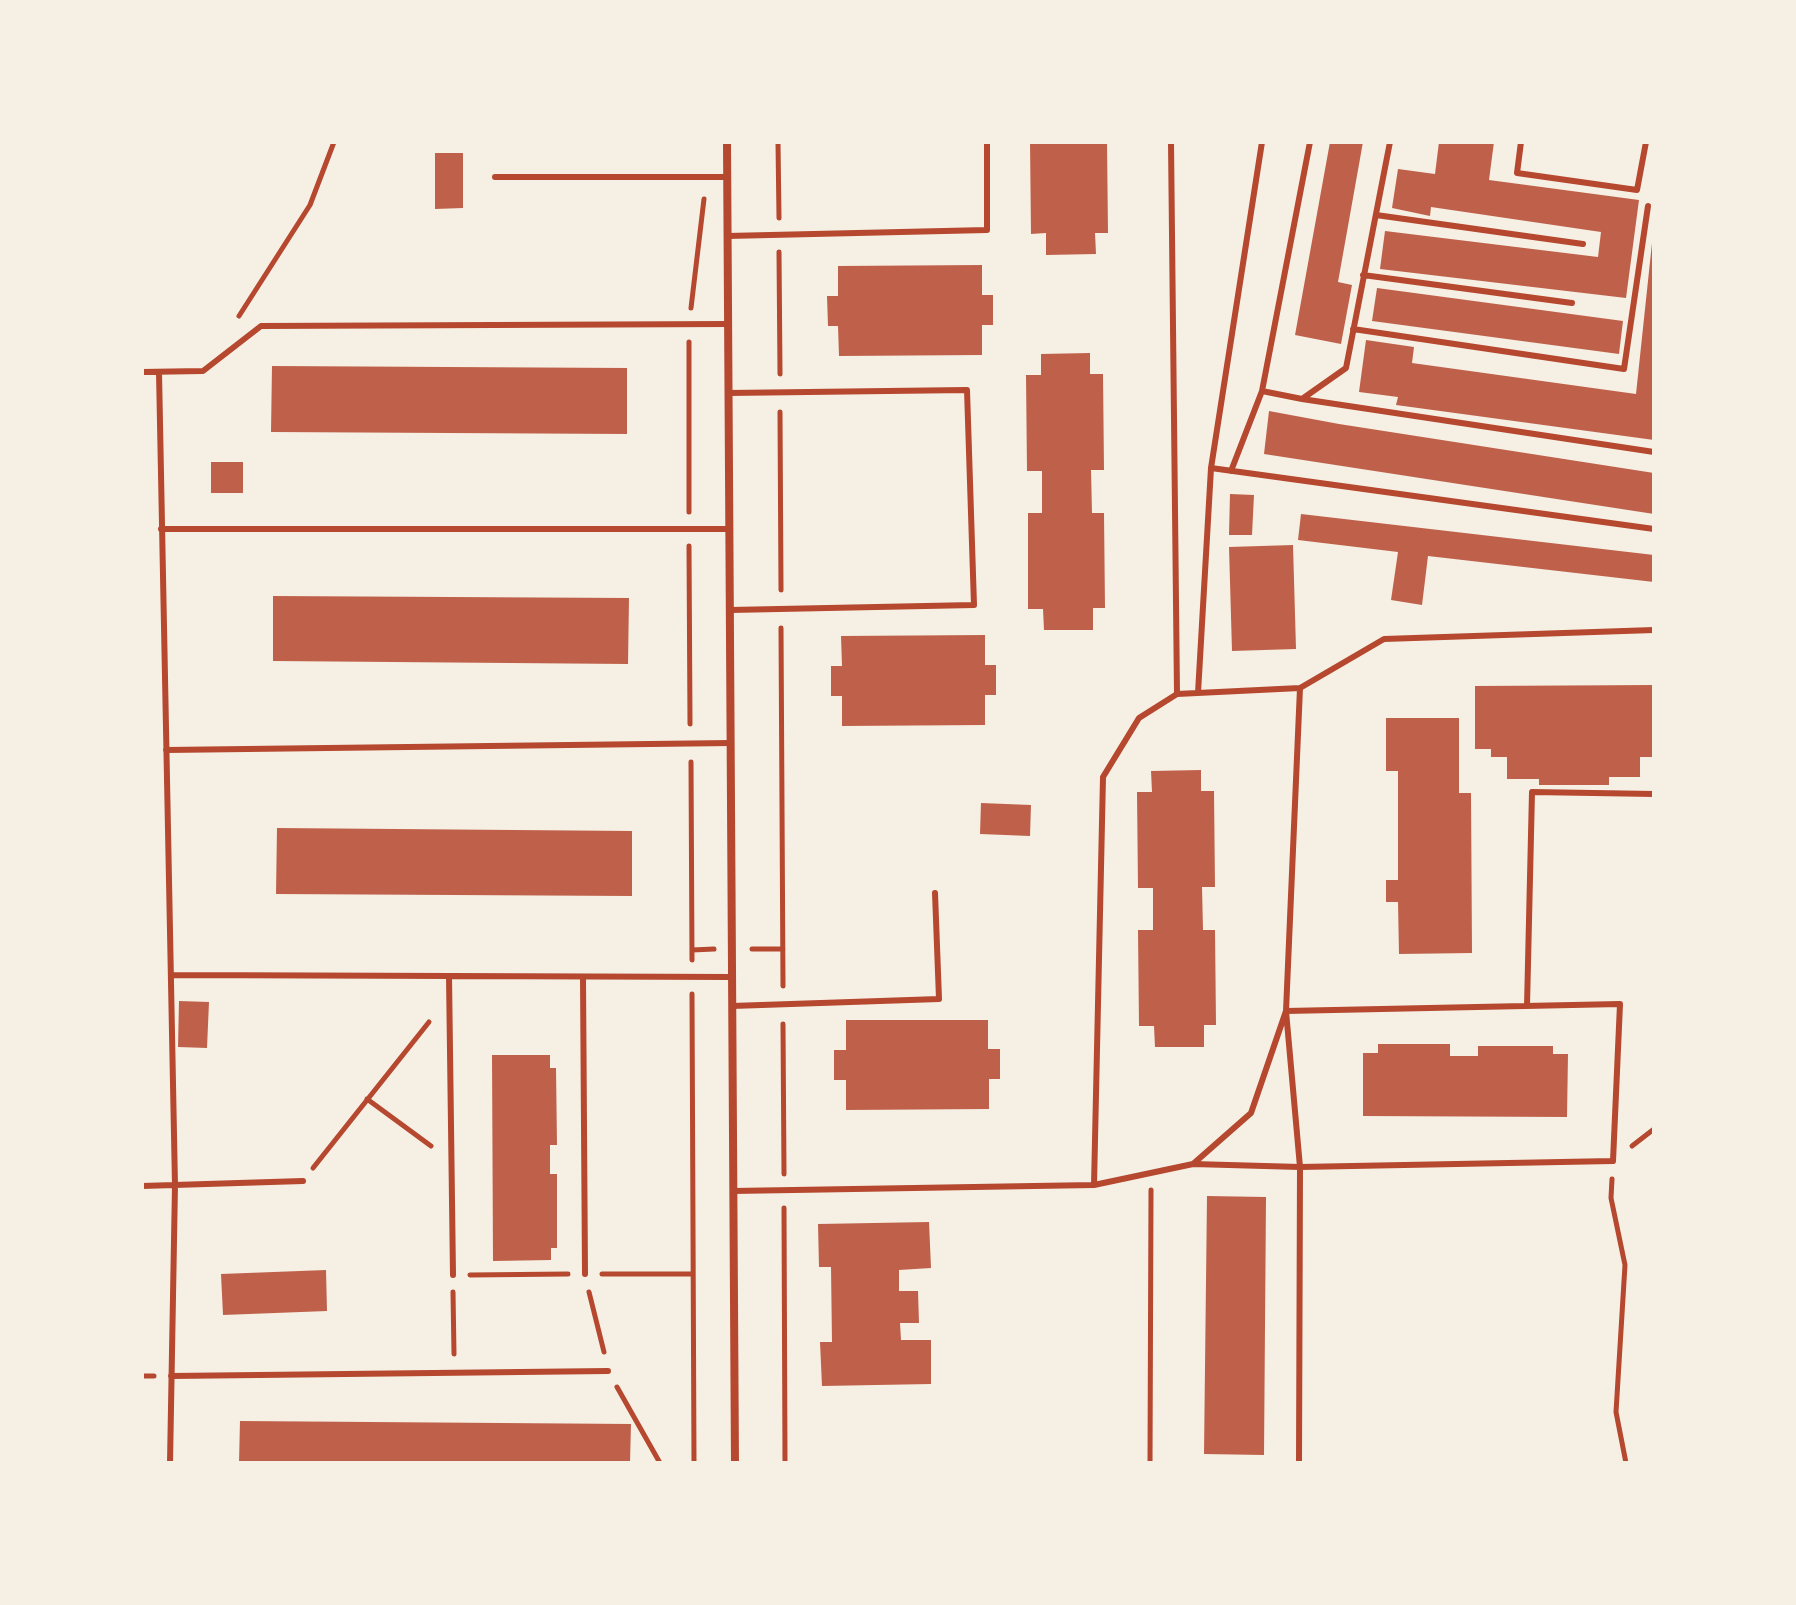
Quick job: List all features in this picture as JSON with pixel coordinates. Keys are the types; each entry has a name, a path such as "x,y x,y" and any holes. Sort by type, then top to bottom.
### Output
{"street":[{"path":"727,142 735,1463"}],"lane":[{"path":"727,236 987,230 987,142"},
{"path":"1171,142 1177,694"},
{"path":"1198,693 1211,468 1262,142"},
{"path":"1231,471 1262,391 1310,142"},
{"path":"1302,399 1346,368 1390,142"},
{"path":"1521,142 1517,173 1637,190 1646,142"},
{"path":"495,177 727,177"},
{"path":"1353,329 1624,369 1648,206"},
{"path":"1376,215 1583,244"},
{"path":"1363,275 1572,303"},
{"path":"142,372 203,371 261,326 728,324"},
{"path":"159,372 175,1185 170,1463"},
{"path":"728,393 967,390 974,605 730,610"},
{"path":"1262,391 1654,452"},
{"path":"1211,468 1654,529"},
{"path":"161,529 729,529"},
{"path":"1094,1185 1103,777 1139,718 1177,694 1300,688 1384,639 1654,630"},
{"path":"1299,1463 1300,1167 1286,1011 1300,688"},
{"path":"166,750 731,743"},
{"path":"1527,1006 1532,792 1654,794"},
{"path":"732,1006 939,999 935,893"},
{"path":"171,975 732,977"},
{"path":"449,976 453,1275"},
{"path":"583,977 585,1274"},
{"path":"733,1191 1094,1185 1193,1164 1300,1167 1613,1161 1620,1004 1286,1011"},
{"path":"1193,1164 1251,1113 1286,1011"},
{"path":"142,1186 303,1181"},
{"path":"171,1376 608,1371"}],"path":[{"path":"236,321 310,205 334,142"},
{"path":"778,142 785,1463"},
{"path":"694,1463 689,324 707,178"},
{"path":"303,1181 449,996"},
{"path":"367,1099 452,1161"},
{"path":"1613,1161 1611,1198 1625,1265 1616,1412 1626,1463"},
{"path":"1150,1463 1151,1173"},
{"path":"585,1274 608,1371 660,1463"},
{"path":"454,1373 453,1275 693,1274"}],"building":[{"path":"1030,142 1107,142 1108,233 1095,233 1096,254 1046,255 1046,233 1031,234"},
{"path":"1330,142 1363,142 1338,282 1352,285 1341,344 1295,335"},
{"path":"1439,142 1494,142 1489,180 1639,200 1626,298 1380,269 1385,231 1598,257 1601,232 1431,207 1430,216 1392,208 1398,169 1435,174"},
{"path":"435,153 463,153 463,208 435,209"},
{"path":"1652,243 1654,440 1396,405 1398,397 1359,392 1366,340 1414,347 1412,363 1636,394"},
{"path":"982,265 982,295 993,295 993,325 982,325 982,355 839,356 838,326 828,326 827,296 838,296 838,266"},
{"path":"1377,288 1623,321 1619,354 1372,321"},
{"path":"1090,353 1090,374 1103,374 1104,470 1091,470 1092,513 1104,513 1105,608 1093,608 1093,630 1044,630 1043,609 1028,609 1028,513 1042,513 1042,471 1027,471 1026,375 1041,375 1041,354"},
{"path":"272,366 627,368 627,434 271,432"},
{"path":"1269,411 1654,473 1654,514 1264,454"},
{"path":"211,462 243,462 243,493 211,493"},
{"path":"1230,494 1254,495 1252,535 1229,535"},
{"path":"1301,514 1654,555 1654,582 1428,556 1422,605 1391,600 1398,552 1298,540"},
{"path":"1293,545 1296,649 1232,651 1229,547"},
{"path":"273,596 629,598 628,664 273,661"},
{"path":"985,635 985,665 996,665 996,695 985,695 985,725 842,726 842,696 831,696 831,666 842,666 841,636"},
{"path":"1654,685 1654,757 1640,757 1640,777 1609,777 1609,785 1539,785 1539,779 1507,779 1507,757 1491,757 1491,749 1475,749 1475,686"},
{"path":"1386,718 1459,718 1459,793 1471,793 1472,953 1399,954 1398,902 1386,902 1386,880 1398,880 1398,771 1386,771"},
{"path":"1201,770 1201,791 1214,791 1215,887 1202,887 1203,930 1215,930 1216,1025 1204,1025 1204,1047 1155,1047 1154,1026 1139,1026 1138,930 1153,930 1153,888 1138,888 1137,792 1152,792 1151,771"},
{"path":"981,803 1031,805 1030,836 980,834"},
{"path":"277,828 632,831 632,896 276,894"},
{"path":"179,1001 209,1002 207,1048 178,1047"},
{"path":"846,1020 988,1020 988,1049 1000,1049 1000,1079 989,1079 989,1109 846,1110 846,1080 834,1080 834,1050 846,1050"},
{"path":"1378,1044 1450,1044 1450,1056 1478,1056 1478,1046 1553,1046 1553,1054 1568,1054 1567,1117 1363,1116 1363,1053 1378,1053"},
{"path":"492,1055 550,1055 550,1068 556,1068 557,1145 550,1145 550,1174 557,1174 557,1248 551,1248 551,1260 493,1261"},
{"path":"1207,1196 1266,1197 1264,1455 1204,1454"},
{"path":"929,1222 931,1268 899,1270 899,1291 918,1291 919,1323 900,1323 901,1340 931,1340 931,1384 822,1386 820,1342 832,1342 831,1267 819,1267 818,1224"},
{"path":"326,1270 327,1311 223,1315 221,1274"},
{"path":"240,1421 631,1424 630,1463 239,1463"}]}
